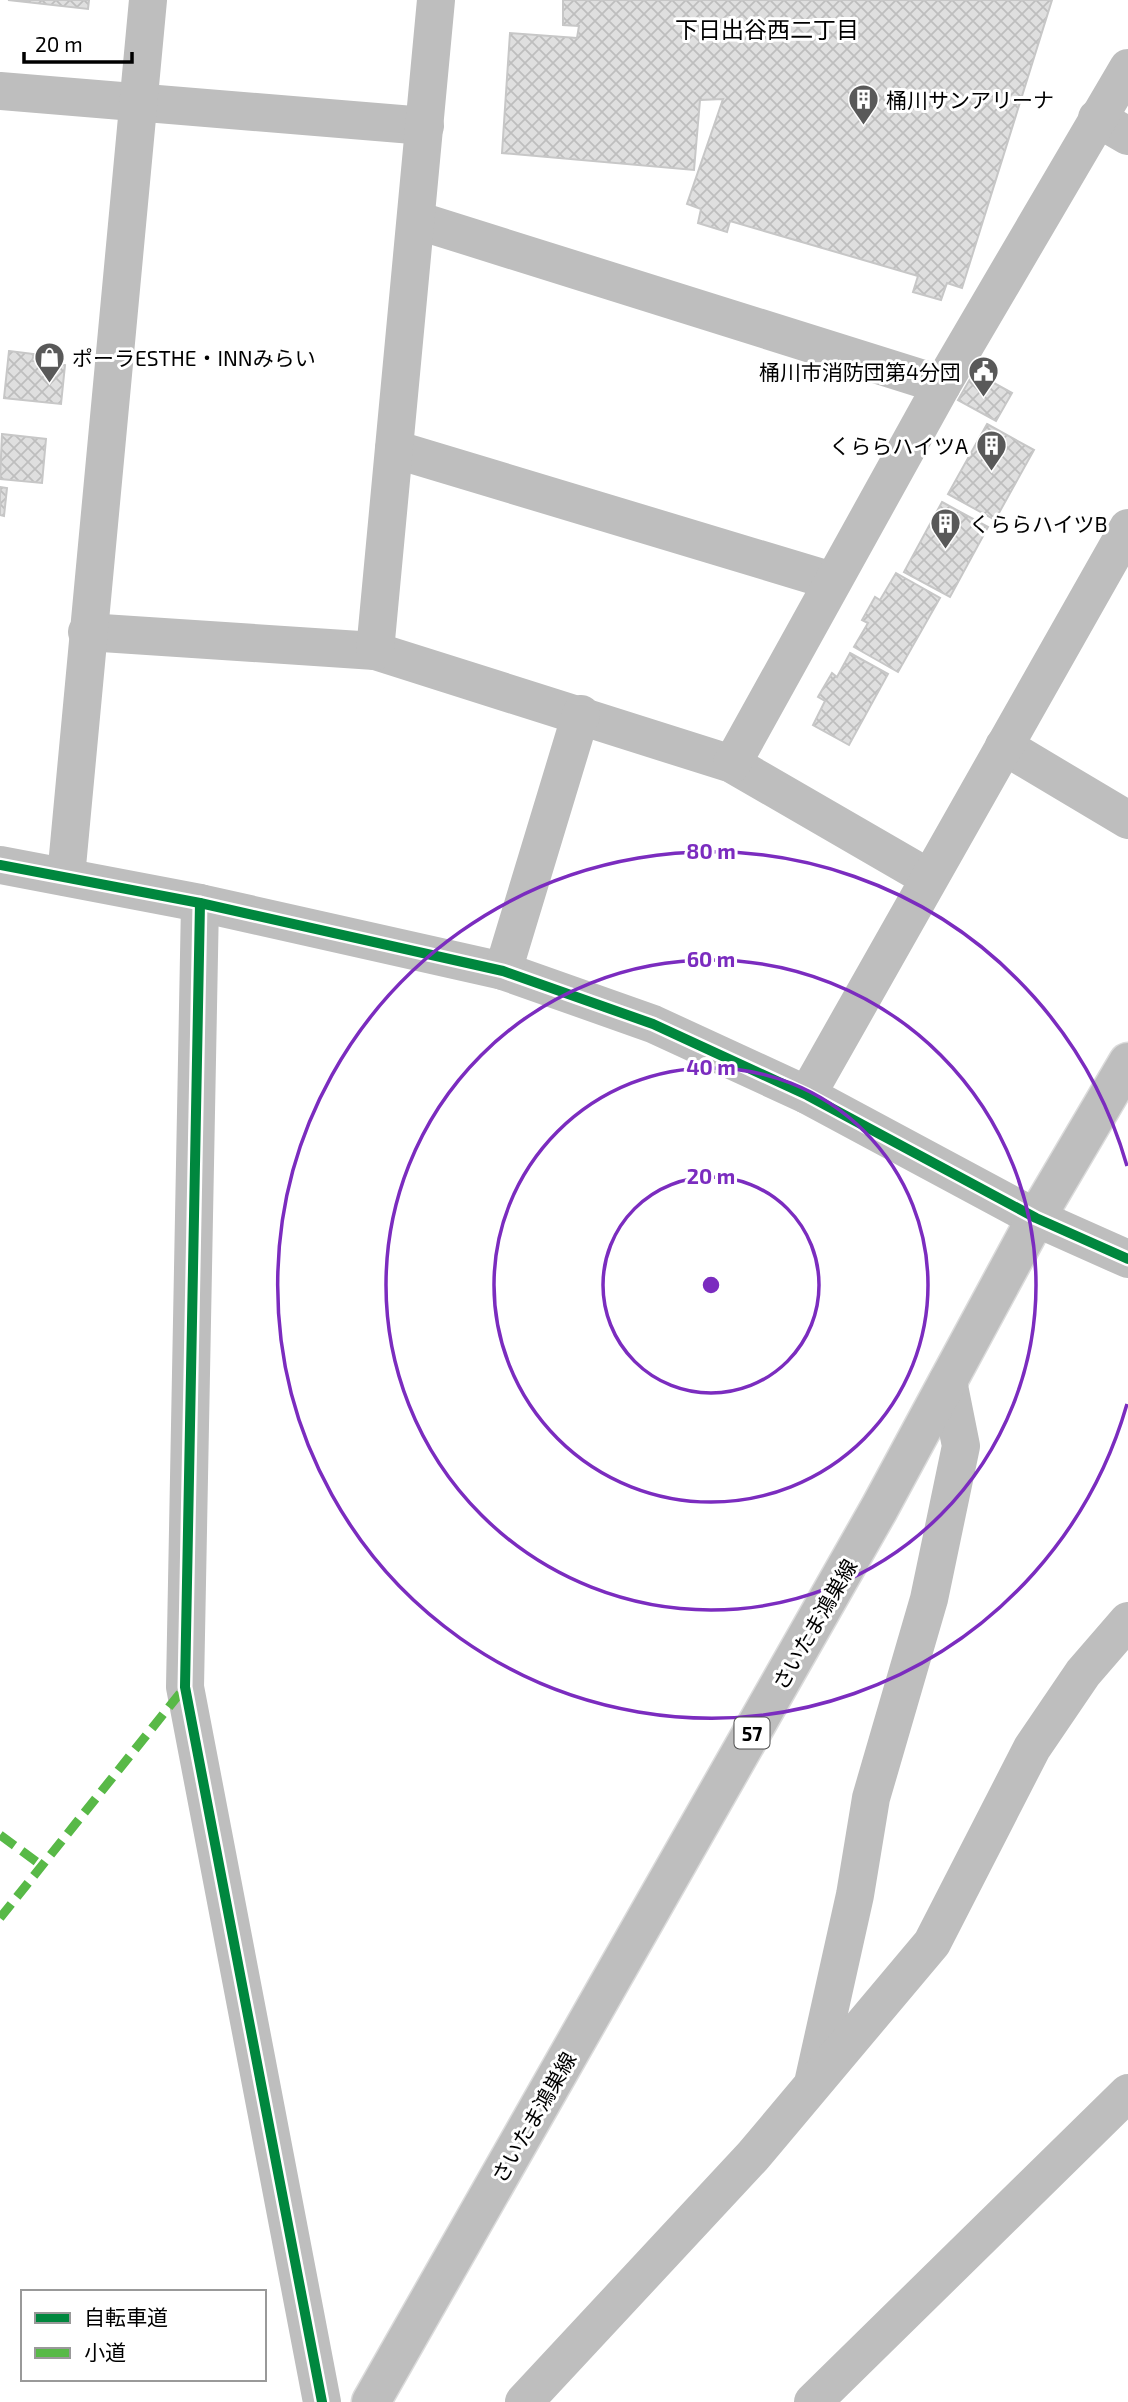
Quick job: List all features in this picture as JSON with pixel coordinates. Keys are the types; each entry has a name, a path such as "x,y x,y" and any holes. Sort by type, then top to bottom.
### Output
{"street":[{"path":"66,877 148,0"},
{"path":"375,651 436,0"},
{"path":"732,764 942,385 1113,127 1128,68"},
{"path":"0,91 425,126"},
{"path":"416,220 942,385"},
{"path":"394,449 832,581"},
{"path":"807,1095 1128,528"},
{"path":"87,632 375,651 581,714 732,764 929,878"},
{"path":"503,971 581,714"},
{"path":"1004,746 1128,820"},
{"path":"0,865 200,903 503,971 653,1024 807,1095 1036,1218 1128,1259"},
{"path":"200,903 185,1687 323,2402"},
{"name":"さいたま鴻巣線","path":"371,2402 879,1509 1036,1218 1128,1062"},
{"path":"813,2084 855,1895 871,1798 929,1599 961,1446 948,1381"},
{"path":"524,2402 753,2156 932,1943 1032,1748 1083,1673 1128,1621"},
{"path":"813,2402 1128,2093"}],"building":[{"path":"8,0 89,0 88,9"},
{"name":"桶川サンアリーナ","path":"563,0 1052,0 962,288 947,283 941,300 913,292 918,276 730,221 727,232 698,223 701,209 687,204 723,99 700,100 694,170 502,153 510,33 577,38 579,26 563,25"},
{"path":"9,351 34,354 32,361 65,365 61,404 4,398"},
{"path":"974,372 1012,393 996,421 958,400"},
{"name":"くららハイツA","path":"987,424 1034,450 995,520 948,494"},
{"path":"2,434 46,439 42,483 0,479"},
{"path":"0,487 7,488 4,516 0,515"},
{"name":"くららハイツB","path":"942,502 988,527 950,597 904,572"},
{"path":"896,573 940,598 898,672 854,647 868,623 862,620 875,597 880,600"},
{"path":"850,653 888,674 849,745 813,725 825,701 818,697 832,673 837,677"}],"marked path":[{"path":"0,1918 185,1687"},
{"path":"0,1835 41,1865"}],"cycle path":[{"path":"0,865 200,903 503,971 653,1024 807,1095 1036,1218 1128,1259"},
{"path":"200,903 185,1687 322,2402"}],"place":[{"name":"桶川サンアリーナ","path":"863,126"},
{"name":"ポーラESTHE・INNみらい","path":"49,384"},
{"name":"桶川市消防団第4分団","path":"984,398"},
{"name":"くららハイツA","path":"991,472"},
{"name":"くららハイツB","path":"946,550"}],"district":[{"name":"下日出谷西二丁目","path":"767,29"}]}
